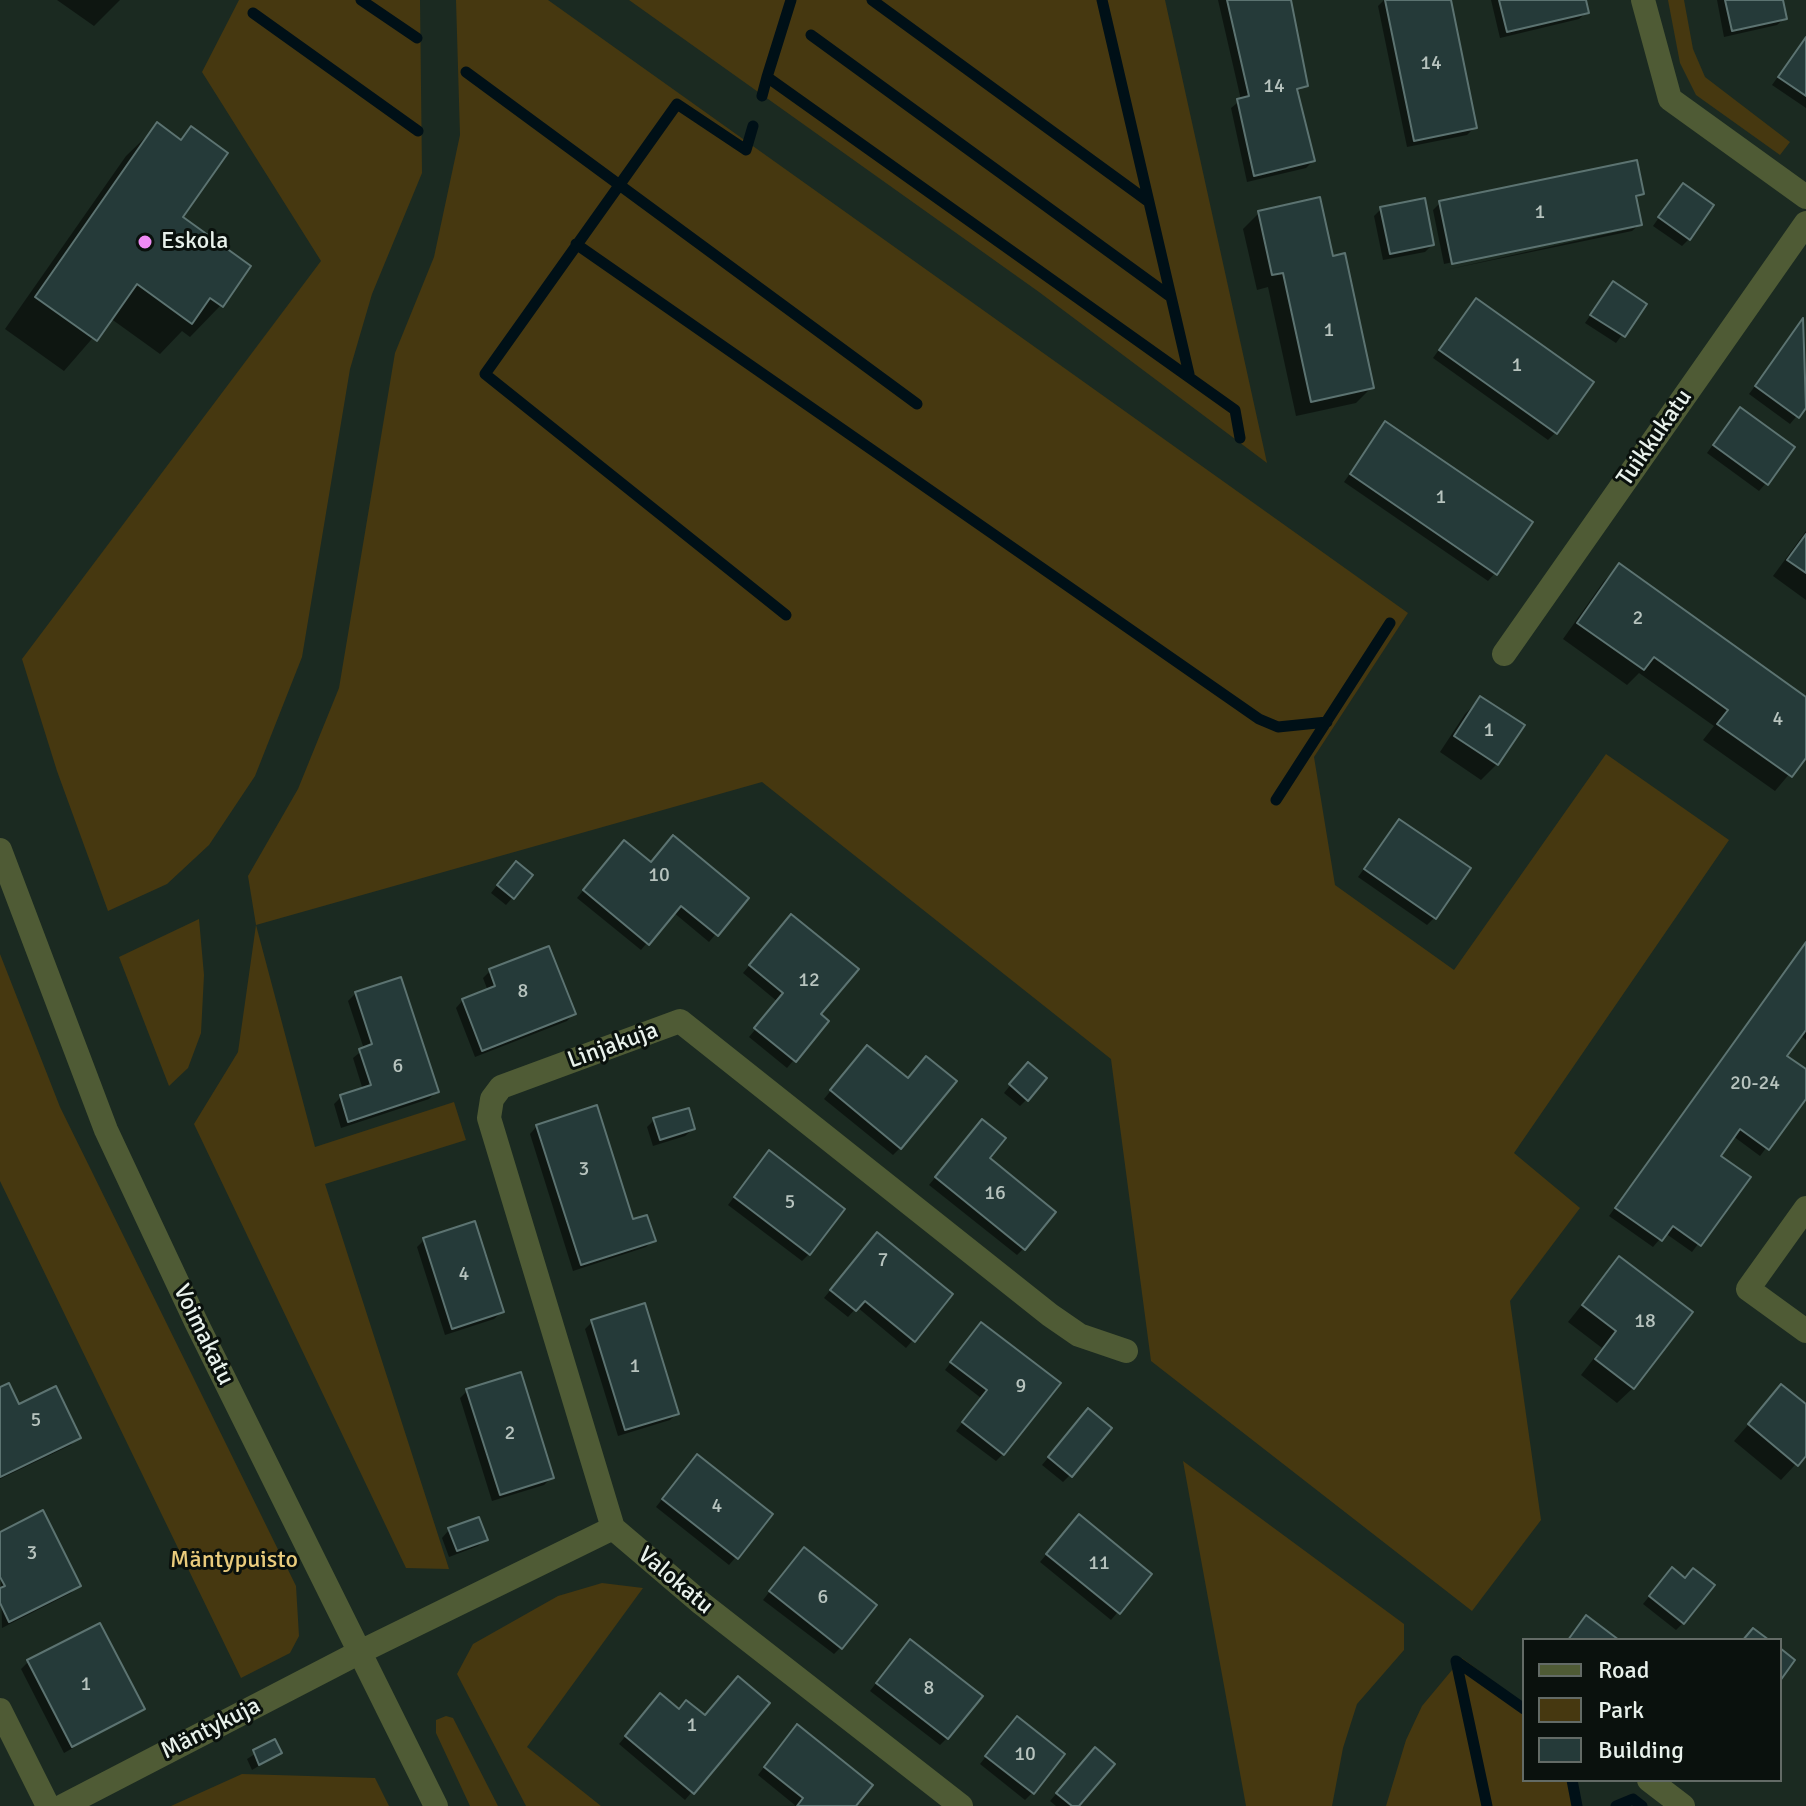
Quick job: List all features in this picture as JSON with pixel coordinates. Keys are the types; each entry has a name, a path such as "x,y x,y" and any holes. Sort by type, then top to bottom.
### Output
{"street":[{"path":"1643,0 1670,99 1806,197"},
{"name":"Tuikkukatu","path":"1504,654 1806,223"},
{"name":"Voimakatu","path":"0,850 106,1130 196,1322 436,1806"},
{"name":"Linjakuja","path":"613,1528 489,1118 492,1099 501,1087 680,1021 1050,1315 1079,1335 1126,1351"},
{"path":"1806,1208 1748,1289 1806,1331"},
{"path":"360,1652 613,1528"},
{"name":"Valokatu","path":"613,1528 701,1603 961,1806"},
{"name":"Mäntykuja","path":"63,1806 360,1652"},
{"path":"0,1710 48,1806"},
{"path":"1652,1782 1683,1806"}],"green space":[{"path":"239,0 420,0 422,173 372,294 350,369 302,657 255,776 209,845 167,884 108,911 57,771 22,659 321,261 202,72"},
{"path":"456,0 548,0 1408,613 1314,757 1335,885 1454,970 1606,754 1729,840 1514,1153 1580,1208 1510,1301 1541,1520 1472,1611 1151,1361 1111,1059 762,782 256,925 248,876 298,789 339,688 395,353 434,257 460,135"},
{"path":"629,0 1165,0 1267,463 1039,292"},
{"path":"1668,0 1684,0 1693,49 1705,77 1790,142 1780,155 1696,95 1680,63"},
{"path":"199,919 204,975 201,1033 188,1068 169,1086 119,957"},
{"path":"256,925 315,1147 454,1102 466,1140 325,1184 449,1569 406,1568 194,1124 238,1052"},
{"name":"Mäntypuisto","path":"0,954 60,1107 296,1586 299,1636 290,1653 241,1678 0,1181"},
{"path":"1183,1461 1404,1624 1404,1650 1357,1704 1343,1748 1332,1806 1246,1806"},
{"path":"602,1583 643,1588 527,1747 601,1806 526,1806 457,1674 473,1644 558,1596"},
{"path":"1462,1658 1522,1703 1522,1782 1576,1782 1581,1806 1386,1806 1406,1740 1422,1706"},
{"path":"446,1716 453,1718 498,1806 470,1806 436,1733 436,1720"},
{"path":"242,1774 375,1778 389,1806 171,1806"}],"building":[{"path":"1227,0 1291,0 1308,86 1297,89 1315,161 1254,176 1237,99 1249,96"},
{"path":"1385,0 1451,0 1477,128 1414,141"},
{"path":"1499,0 1586,0 1589,13 1507,32"},
{"path":"1725,0 1783,0 1787,19 1732,31"},
{"path":"1806,37 1806,96 1778,77"},
{"name":"Eskola","path":"157,122 181,140 191,126 228,153 183,217 251,266 223,307 210,298 192,324 137,284 97,341 35,297"},
{"path":"1637,160 1644,194 1636,196 1642,225 1452,264 1439,201"},
{"path":"1683,183 1714,205 1690,240 1658,217"},
{"path":"1320,197 1333,256 1345,253 1374,388 1311,402 1283,273 1272,275 1258,211"},
{"path":"1425,198 1434,245 1390,254 1380,207"},
{"path":"1613,281 1647,304 1625,337 1590,315"},
{"path":"1476,298 1594,382 1557,434 1439,350"},
{"path":"1803,318 1806,408 1799,418 1755,386"},
{"path":"1740,407 1795,447 1768,485 1713,445"},
{"path":"1385,421 1533,522 1497,575 1350,474"},
{"path":"1806,534 1806,573 1787,560"},
{"path":"1619,563 1806,697 1806,758 1792,777 1717,724 1728,710 1654,657 1644,670 1577,623"},
{"path":"1480,696 1525,725 1498,765 1454,736"},
{"path":"1399,819 1471,868 1436,919 1364,869"},
{"path":"673,835 749,898 718,936 681,906 649,945 583,890 624,840 651,862"},
{"path":"516,861 533,875 514,899 497,885"},
{"path":"791,914 859,969 821,1014 829,1021 796,1062 754,1028 783,993 749,965"},
{"path":"1806,942 1806,1030 1787,1056 1806,1069 1806,1099 1769,1150 1740,1129 1721,1156 1751,1177 1701,1246 1673,1226 1662,1241 1615,1208"},
{"path":"549,946 576,1014 482,1051 462,999 495,986 489,969"},
{"path":"401,977 439,1092 348,1122 340,1095 371,1085 359,1049 372,1044 355,992"},
{"path":"867,1045 908,1078 926,1056 957,1081 901,1149 830,1090"},
{"path":"1028,1062 1047,1078 1028,1101 1009,1084"},
{"path":"597,1105 633,1219 647,1215 656,1241 581,1265 536,1125"},
{"path":"689,1108 695,1129 660,1140 653,1118"},
{"path":"982,1119 1006,1138 990,1158 1056,1212 1025,1250 935,1177"},
{"path":"769,1150 845,1209 810,1255 734,1197"},
{"path":"475,1221 504,1312 452,1329 423,1238"},
{"path":"877,1232 953,1294 915,1342 865,1301 856,1311 830,1290"},
{"path":"1619,1256 1693,1312 1634,1389 1595,1359 1616,1331 1582,1305"},
{"path":"645,1303 679,1414 625,1430 591,1320"},
{"path":"981,1322 1061,1383 1004,1455 962,1422 987,1390 950,1362"},
{"path":"521,1372 554,1478 500,1495 466,1389"},
{"path":"9,1383 19,1404 56,1386 81,1438 0,1477 0,1387"},
{"path":"1781,1384 1806,1404 1806,1456 1798,1466 1748,1424"},
{"path":"1088,1408 1112,1428 1072,1477 1048,1457"},
{"path":"697,1454 773,1514 738,1559 662,1499"},
{"path":"43,1510 81,1586 9,1622 0,1603 0,1588 5,1586 0,1577 0,1532"},
{"path":"1079,1514 1152,1574 1120,1614 1046,1554"},
{"path":"479,1517 488,1540 457,1551 448,1528"},
{"path":"804,1547 877,1605 842,1649 769,1591"},
{"path":"1672,1567 1685,1578 1693,1568 1715,1585 1684,1624 1649,1596"},
{"path":"1586,1615 1616,1638 1569,1638"},
{"path":"100,1623 145,1709 72,1747 27,1660"},
{"path":"1753,1628 1766,1638 1745,1638"},
{"path":"910,1639 983,1696 948,1739 876,1683"},
{"path":"1782,1650 1795,1660 1782,1678"},
{"path":"738,1676 770,1703 694,1794 625,1736 660,1693 679,1709 686,1700 705,1715"},
{"path":"1017,1716 1065,1754 1034,1794 985,1756"},
{"path":"797,1724 873,1785 856,1806 797,1806 803,1798 764,1767"},
{"path":"275,1739 282,1753 259,1765 253,1750"},
{"path":"1095,1747 1115,1764 1079,1806 1072,1806 1056,1793"}],"waterway":[{"path":"361,0 417,38"},
{"path":"791,0 767,77 1235,410 1240,438"},
{"path":"872,0 1149,202"},
{"path":"1102,0 1189,374"},
{"path":"253,13 418,131"},
{"path":"811,35 1171,297"},
{"path":"466,72 917,404"},
{"path":"762,96 767,77"},
{"path":"753,126 746,150 677,104 485,374 786,615"},
{"path":"576,244 1259,719 1278,727 1327,722"},
{"path":"1276,800 1390,623"},
{"path":"1456,1661 1487,1806"},
{"path":"1456,1661 1522,1708"},
{"path":"1572,1782 1577,1806"},
{"path":"1616,1806 1633,1799 1642,1806"}],"place":[{"name":"Eskola","path":"145,242"}]}
